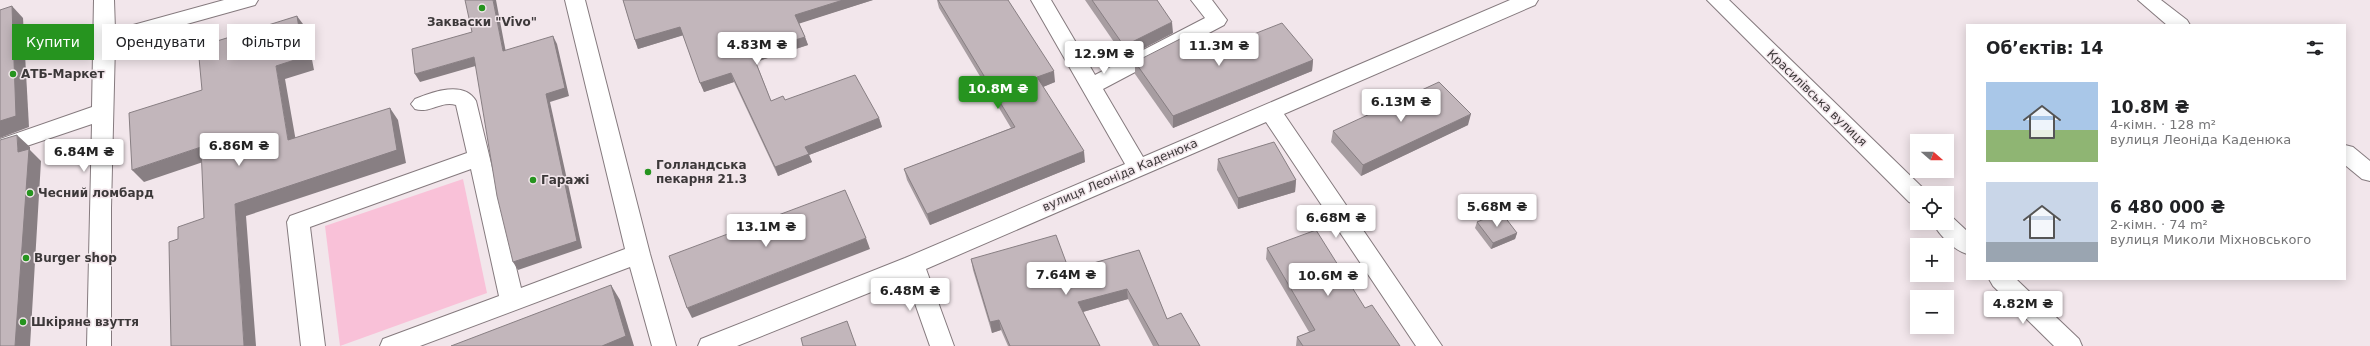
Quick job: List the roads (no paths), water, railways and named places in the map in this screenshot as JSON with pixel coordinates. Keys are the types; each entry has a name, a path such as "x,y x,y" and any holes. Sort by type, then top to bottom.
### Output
{"street":[{"path":"104,0 105,24"},
{"path":"162,24 248,0"},
{"path":"575,0 638,254 664,346"},
{"path":"1041,0 1138,167"},
{"path":"1092,86 1217,20 1201,0"},
{"name":"вулиця Леоніда Каденюка","path":"710,346 913,265 1528,0"},
{"name":"Красилівська вулиця","path":"1717,0 1910,189"},
{"path":"2148,0 2179,24"},
{"path":"99,346 102,112 104,60"},
{"path":"422,104 451,96 459,97 466,101 512,300"},
{"path":"0,147 102,112"},
{"path":"1271,112 1430,346"},
{"path":"2346,154 2370,173"},
{"path":"313,346 298,222 479,157"},
{"path":"1951,230 1966,244"},
{"path":"392,346 638,254"},
{"path":"913,265 942,346"},
{"path":"2003,280 2070,346"}],"place":[{"name":"Закваски \"Vivo\"","path":"482,8"},
{"name":"АТБ-Маркет","path":"13,74"},
{"name":"Голландська пекарня 21.3","path":"648,172"},
{"name":"Гаражі","path":"533,180"},
{"name":"Чесний ломбард","path":"30,193"},
{"name":"Burger shop","path":"26,258"},
{"name":"Шкіряне взуття","path":"23,322"}]}
